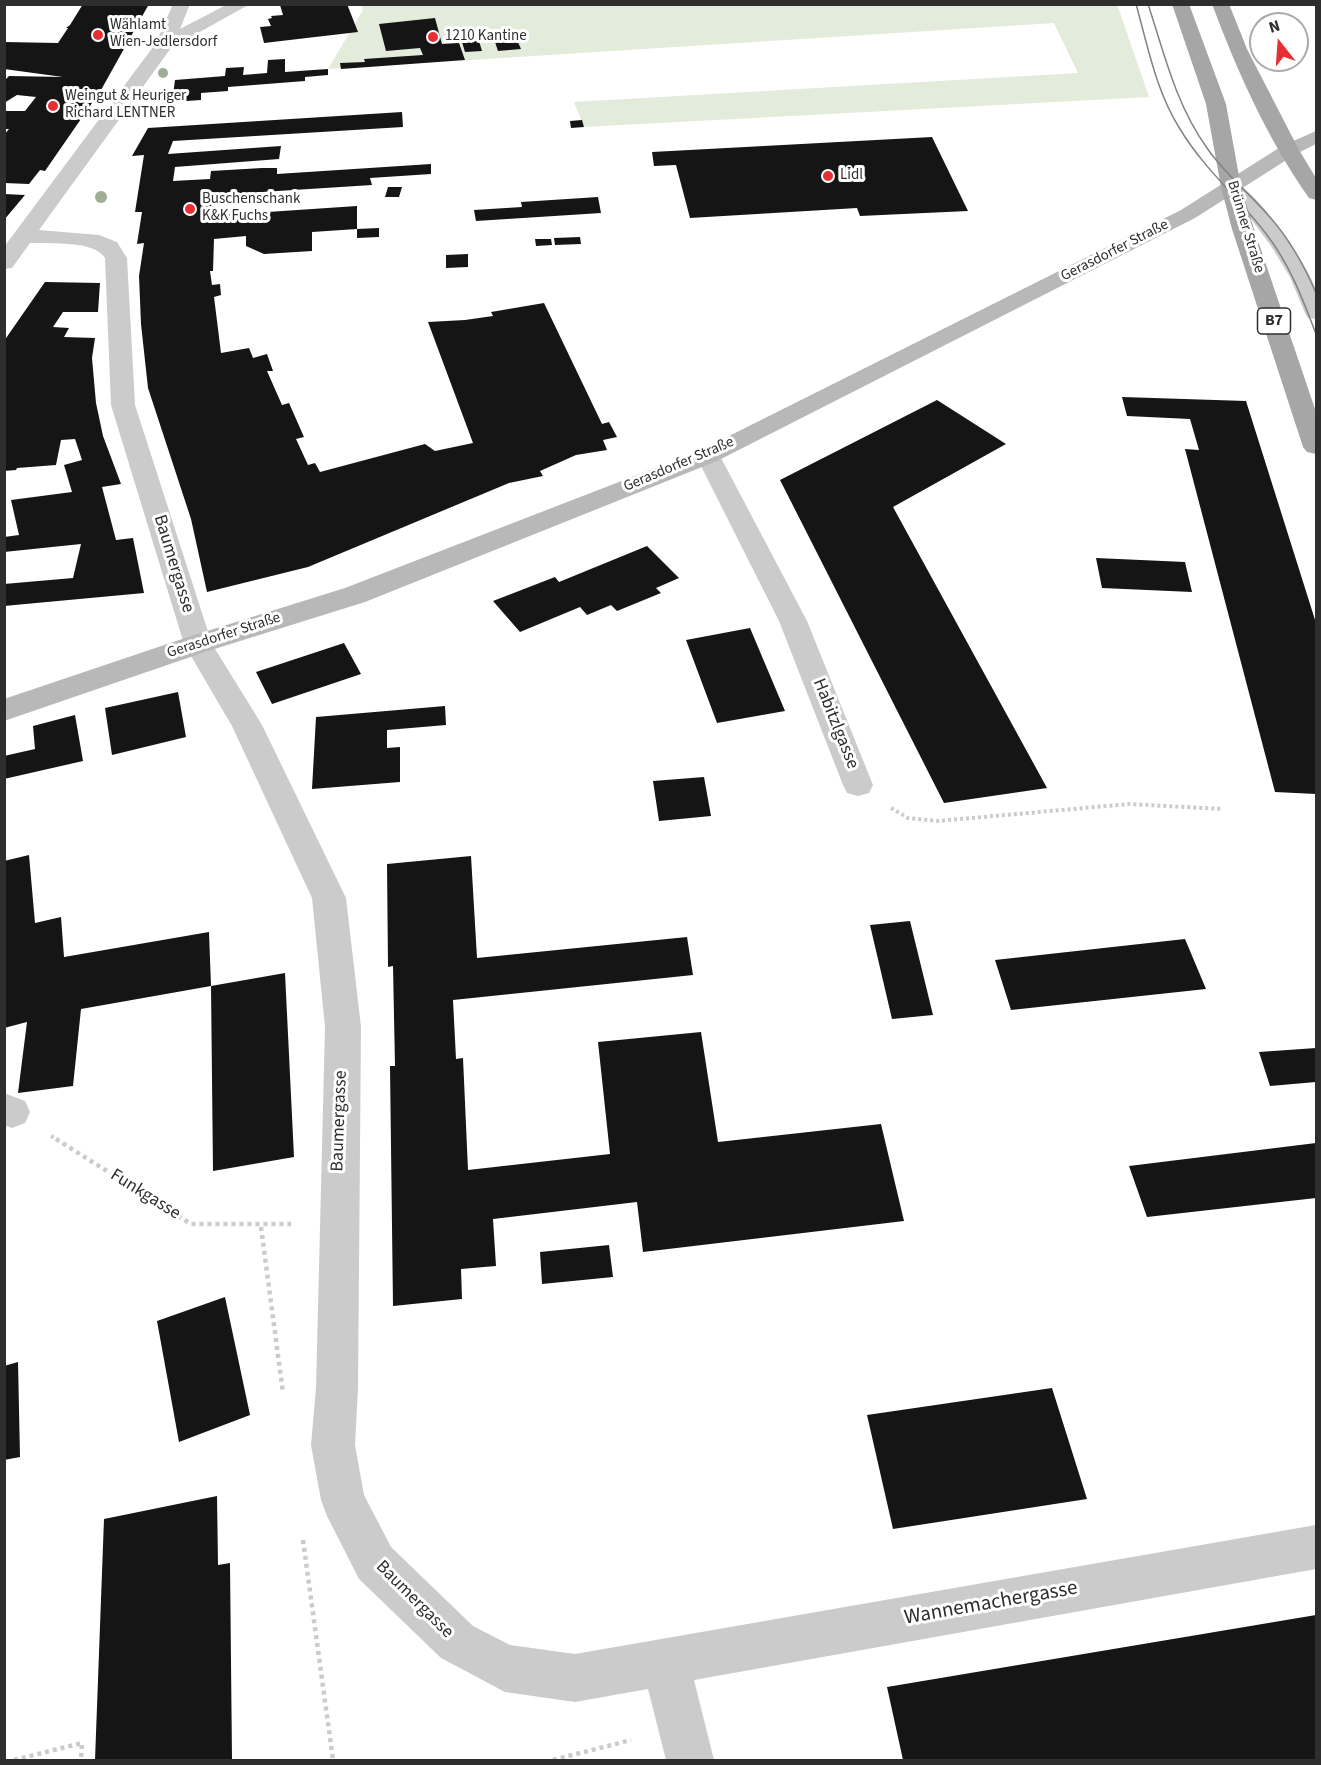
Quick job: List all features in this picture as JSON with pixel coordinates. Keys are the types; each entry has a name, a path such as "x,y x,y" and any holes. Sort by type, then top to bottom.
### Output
{"main road":[{"name":"Brünner Straße","path":"1180,4 1216,104 1231,187 1317,447"},
{"path":"1220,4 1238,49 1289,150 1317,194"}],"street":[{"path":"4,263 165,44 182,4"},
{"path":"165,44 242,4"},
{"name":"Gerasdorfer Straße","path":"4,710 198,644 355,595 708,456 1188,214 1289,150 1317,137"},
{"name":"Baumergasse","path":"24,236 91,240 109,247 116,258 123,405 198,644 247,724 329,898 343,1027 337,1388 333,1445 343,1500 375,1563 457,1642 504,1668 575,1678 665,1661"},
{"name":"Wannemachergasse","path":"665,1661 1317,1547"},
{"path":"665,1661 687,1744"}],"lane":[{"path":"1231,187 1263,219 1284,246 1301,275 1317,313"},
{"name":"Habitzlgasse","path":"708,456 793,621 858,785"}],"path":[{"name":"Habitzlgasse","path":"858,785 908,818 938,821 1129,804 1223,808"},
{"name":"Funkgasse","path":"8,1110 191,1224 338,1225"},
{"path":"14,1761 82,1743 81,1761"},
{"path":"553,1761 687,1744"}],"green space":[{"path":"1117,4 1149,97 584,127 574,102 1078,73 1054,23 328,69 363,10 361,5"}],"building":[{"path":"83,4 149,4 101,90 45,171 40,170 29,184 4,183 4,135 9,129 4,129 4,111 25,111 36,97 17,95 4,103 4,81 9,76 63,77 4,69 4,42 58,43"},
{"path":"347,4 358,32 264,43 260,27 271,26 268,19 272,18 271,16 283,15 280,5"},
{"path":"435,18 442,44 459,43 465,60 341,69 340,63 423,55 420,48 386,51 379,24"},
{"path":"517,40 521,49 498,51 495,42"},
{"path":"479,41 482,51 465,52 462,42"},
{"path":"285,59 285,72 328,69 328,75 305,77 305,81 228,87 228,91 201,93 201,100 172,102 175,80 225,76 226,68 244,67 243,75 267,73 268,60"},
{"path":"402,112 403,127 173,141 168,154 281,146 279,159 175,167 173,181 210,179 211,171 277,168 277,174 431,164 431,174 370,178 372,185 215,195 208,216 357,206 357,229 312,232 312,251 264,254 246,246 246,236 214,239 213,271 210,271 212,285 220,284 221,295 214,297 221,353 249,348 253,358 267,354 273,371 267,371 282,405 289,403 304,437 296,439 308,465 315,463 320,472 425,444 435,451 473,443 428,322 493,316 491,312 544,303 602,424 609,422 617,437 603,440 607,450 576,455 540,471 543,476 509,483 308,567 207,592 191,519 148,388 141,324 139,276 144,243 137,244 142,212 135,212 144,155 132,156 148,128"},
{"path":"582,120 584,127 571,128 570,121"},
{"path":"932,137 968,211 860,216 857,208 690,218 676,165 654,166 652,152"},
{"path":"388,187 402,187 399,197 385,197"},
{"path":"4,194 25,195 4,220"},
{"path":"598,197 601,213 476,221 474,210 522,207 521,202"},
{"path":"379,228 379,237 357,238 357,229"},
{"path":"580,237 581,244 555,245 554,238"},
{"path":"535,239 551,239 552,245 536,246"},
{"path":"468,254 468,267 446,268 446,255"},
{"path":"45,282 100,283 98,312 63,312 53,327 69,328 64,337 95,338 92,358 96,403 103,436 121,484 102,487 116,540 133,538 144,593 4,606 4,584 73,578 81,544 4,552 4,537 19,535 11,500 72,492 64,465 82,460 75,439 61,440 56,465 4,471 4,341"},
{"path":"1122,397 1246,401 1316,623 1316,794 1275,792 1185,449 1199,450 1190,419 1127,416"},
{"path":"937,400 1006,444 893,507 1047,788 944,803 780,480"},
{"path":"647,546 679,578 656,588 661,593 617,611 611,605 587,615 580,607 520,632 493,601 555,577 559,582"},
{"path":"1096,558 1185,562 1192,592 1102,588"},
{"path":"750,628 785,711 717,723 686,640"},
{"path":"344,643 361,674 272,704 256,672"},
{"path":"178,692 186,737 112,755 105,708"},
{"path":"445,706 446,725 387,730 387,748 400,747 400,782 312,789 316,717"},
{"path":"75,715 83,761 4,779 4,756 35,749 33,726"},
{"path":"704,777 711,816 659,821 653,781"},
{"path":"29,855 35,923 61,917 64,957 209,932 211,986 81,1009 73,1086 18,1093 27,1022 4,1028 4,861"},
{"path":"471,856 477,958 687,937 693,975 453,1000 456,1059 463,1058 468,1170 610,1154 598,1042 701,1032 718,1142 881,1124 904,1221 643,1252 637,1202 493,1219 496,1266 461,1269 462,1299 393,1306 390,1066 395,1066 393,966 388,967 387,864"},
{"path":"910,921 933,1015 892,1019 870,925"},
{"path":"1185,939 1206,989 1011,1010 995,960"},
{"path":"285,973 294,1157 213,1171 211,986"},
{"path":"1316,1048 1316,1082 1270,1086 1259,1052"},
{"path":"1316,1143 1316,1198 1147,1217 1129,1166"},
{"path":"609,1245 613,1277 542,1284 540,1252"},
{"path":"225,1297 250,1415 179,1442 157,1321"},
{"path":"18,1362 20,1457 4,1460 4,1366"},
{"path":"1052,1388 1087,1499 893,1529 867,1415"},
{"path":"217,1496 218,1565 230,1563 232,1760 95,1760 104,1519"},
{"path":"1316,1615 1316,1760 903,1760 887,1687"}],"tram line":[{"path":"1136,4 1154,68 1165,99 1180,129 1211,171 1256,222 1283,258 1316,334"},
{"path":"1148,4 1172,78 1196,131 1221,166 1283,233 1316,293"}],"place":[{"name":"Wählamt Wien-Jedlersdorf","path":"98,35"},
{"name":"1210 Kantine","path":"433,37"},
{"name":"Weingut & Heuriger Richard LENTNER","path":"53,106"},
{"name":"Lidl","path":"828,176"},
{"name":"Buschenschank K&K Fuchs","path":"190,209"}]}
